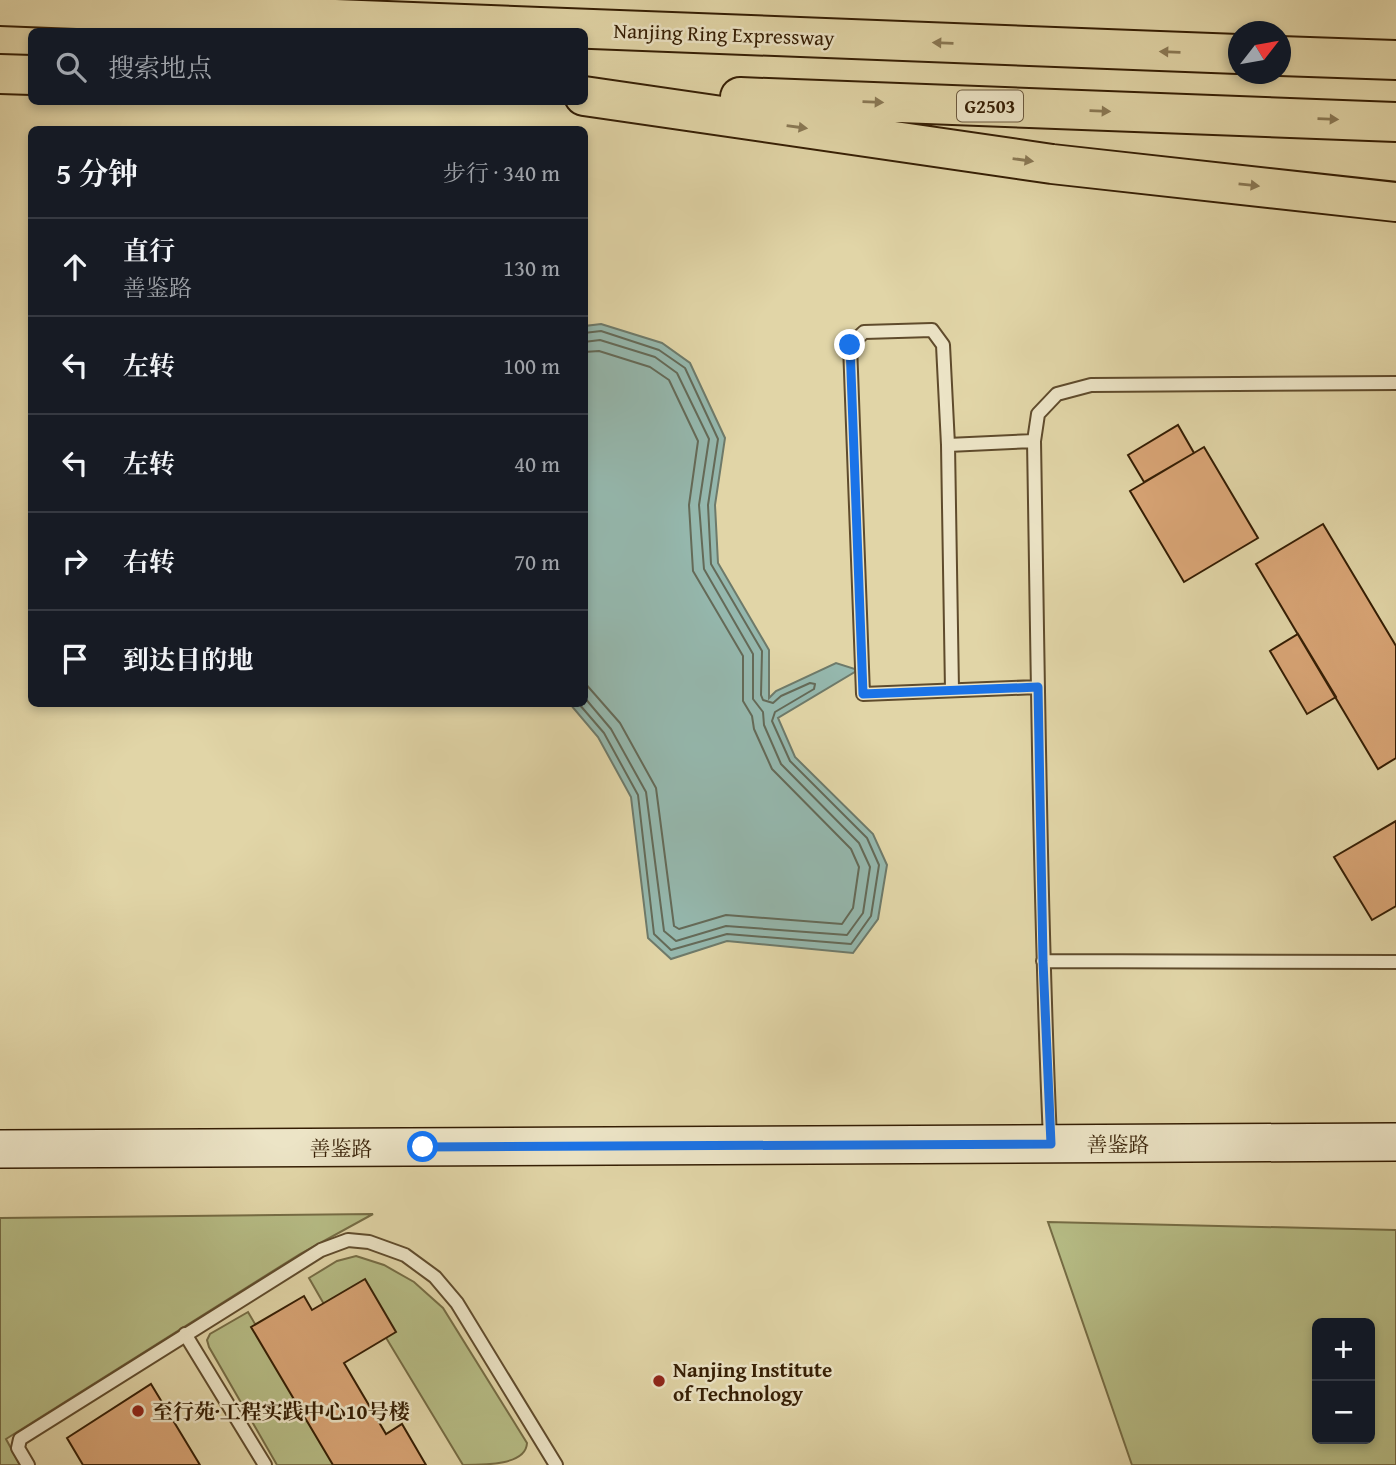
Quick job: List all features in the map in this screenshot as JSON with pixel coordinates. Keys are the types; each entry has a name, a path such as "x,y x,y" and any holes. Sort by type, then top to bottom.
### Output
{"highway":[{"name":"Nanjing Ring Expressway","path":"0,6 567,28"},
{"name":"Nanjing Ring Expressway","path":"588,29 1228,54"},
{"path":"1291,56 1396,60"},
{"path":"0,74 28,75"},
{"name":"G2503","path":"588,93 1396,122"},
{"path":"588,94 1052,164 1396,202"}],"street":[{"name":"善鉴路","path":"0,1149 1396,1142"}],"lane":[{"path":"952,690 948,445 943,345 932,330 864,332 850,345 863,694 1038,687"},
{"path":"1051,1144 1043,961 1038,687 1034,441 1038,414 1057,394 1091,385 1396,383"},
{"path":"948,445 1034,441"},
{"path":"1043,961 1396,962"},
{"path":"28,1465 18,1448 20,1438 321,1250 348,1240 369,1242 405,1255 435,1277 450,1294 554,1464"},
{"path":"186,1335 265,1465"}],"green space":[{"path":"373,1214 300,1254 6,1439 20,1465 0,1465 0,1218"},
{"path":"1048,1222 1396,1230 1396,1465 1132,1465"},
{"path":"356,1256 384,1265 414,1282 443,1308 527,1443 520,1456 503,1462 463,1465 356,1288 325,1306 309,1278 337,1261"},
{"path":"248,1312 338,1465 277,1465 207,1340 210,1334"}],"water":[{"path":"601,324 662,343 690,363 725,438 715,505 718,563 769,650 769,698 776,691 836,663 858,670 778,718 795,757 873,834 887,865 878,919 853,953 727,941 671,959 648,938 631,797 598,737 573,707 588,707 588,326"}],"building":[{"path":"1178,425 1194,453 1144,482 1128,455"},
{"path":"1204,447 1258,538 1184,582 1130,491"},
{"path":"1323,524 1396,646 1396,758 1378,769 1256,564"},
{"path":"1298,634 1336,697 1307,714 1270,651"},
{"path":"1396,821 1396,906 1372,920 1334,857"},
{"path":"365,1279 396,1332 344,1363 386,1434 402,1424 426,1465 333,1465 251,1327 304,1296 312,1310"},
{"name":"至行苑·工程实践中心10号楼","path":"151,1384 200,1465 83,1465 67,1438"}],"place":[{"name":"Nanjing Institute of Technology","path":"659,1381"},
{"name":"至行苑·工程实践中心10号楼","path":"138,1411"}],"route":[{"path":"423,1147 1051,1144 1043,961 1038,687 863,694 850,345"}]}
